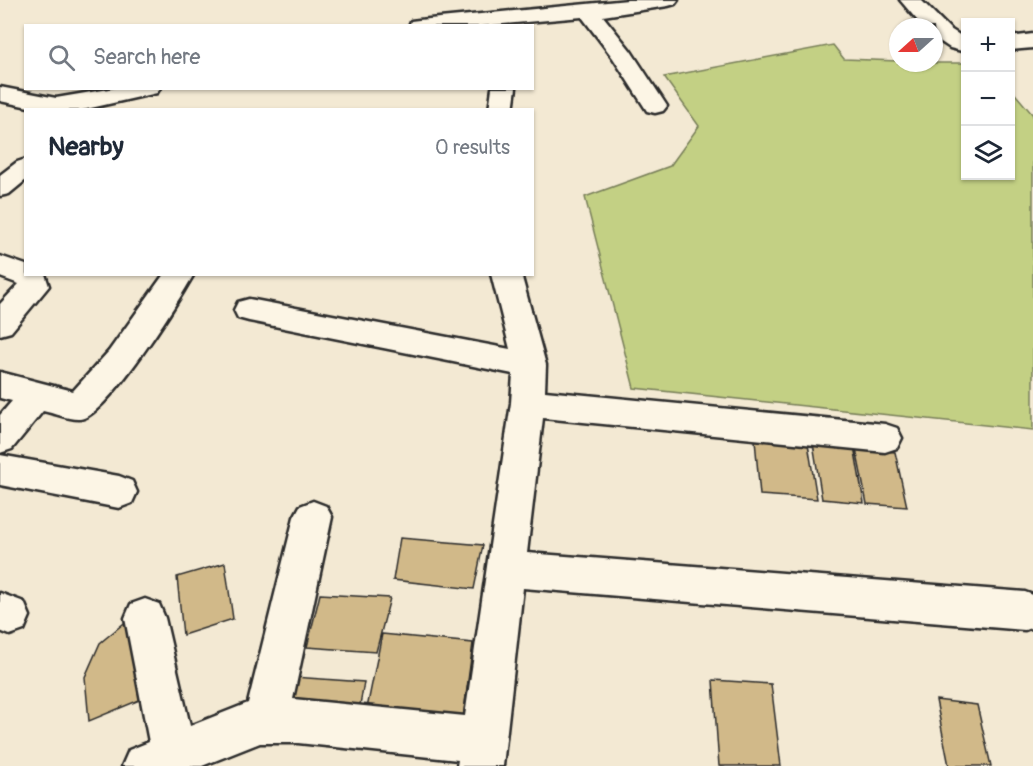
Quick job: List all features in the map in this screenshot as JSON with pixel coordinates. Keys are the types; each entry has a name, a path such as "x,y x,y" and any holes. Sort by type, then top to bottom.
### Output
{"street":[{"path":"451,24 516,20 668,0"},
{"path":"910,0 940,30 961,45"},
{"path":"588,11 621,52 655,106"},
{"path":"1015,43 1033,41"},
{"path":"0,94 56,105 106,102 143,90"},
{"path":"501,108 504,90"},
{"path":"0,188 24,169"},
{"path":"0,188 24,193"},
{"path":"0,266 24,275"},
{"path":"0,324 34,286 32,278 27,276"},
{"path":"0,386 80,406 95,391 130,346 179,276"},
{"path":"145,618 160,760 260,721 297,721 482,753 528,403 530,365 507,276"},
{"path":"249,310 530,365"},
{"path":"0,439 36,396"},
{"path":"528,403 885,438"},
{"path":"0,470 119,492"},
{"path":"267,722 313,517"},
{"path":"506,569 1025,611"}],"green space":[{"path":"833,45 844,59 889,61 889,72 943,72 943,63 961,63 961,180 1015,180 1015,94 1033,115 1033,430 634,388 585,197 670,166 699,126 664,77"}],"building":[{"path":"755,440 808,444 817,499 760,495"},
{"path":"813,443 854,446 864,503 822,499"},
{"path":"856,449 895,452 907,507 867,504"},
{"path":"400,538 483,545 474,589 393,580"},
{"path":"225,563 233,619 183,635 177,577"},
{"path":"320,594 390,598 376,652 307,647"},
{"path":"129,619 149,696 89,721 85,677 100,643"},
{"path":"382,634 473,643 461,733 364,723"},
{"path":"293,677 364,682 357,722 284,717"},
{"path":"713,680 771,684 781,766 719,766"},
{"path":"936,700 977,705 991,766 949,766"}]}
